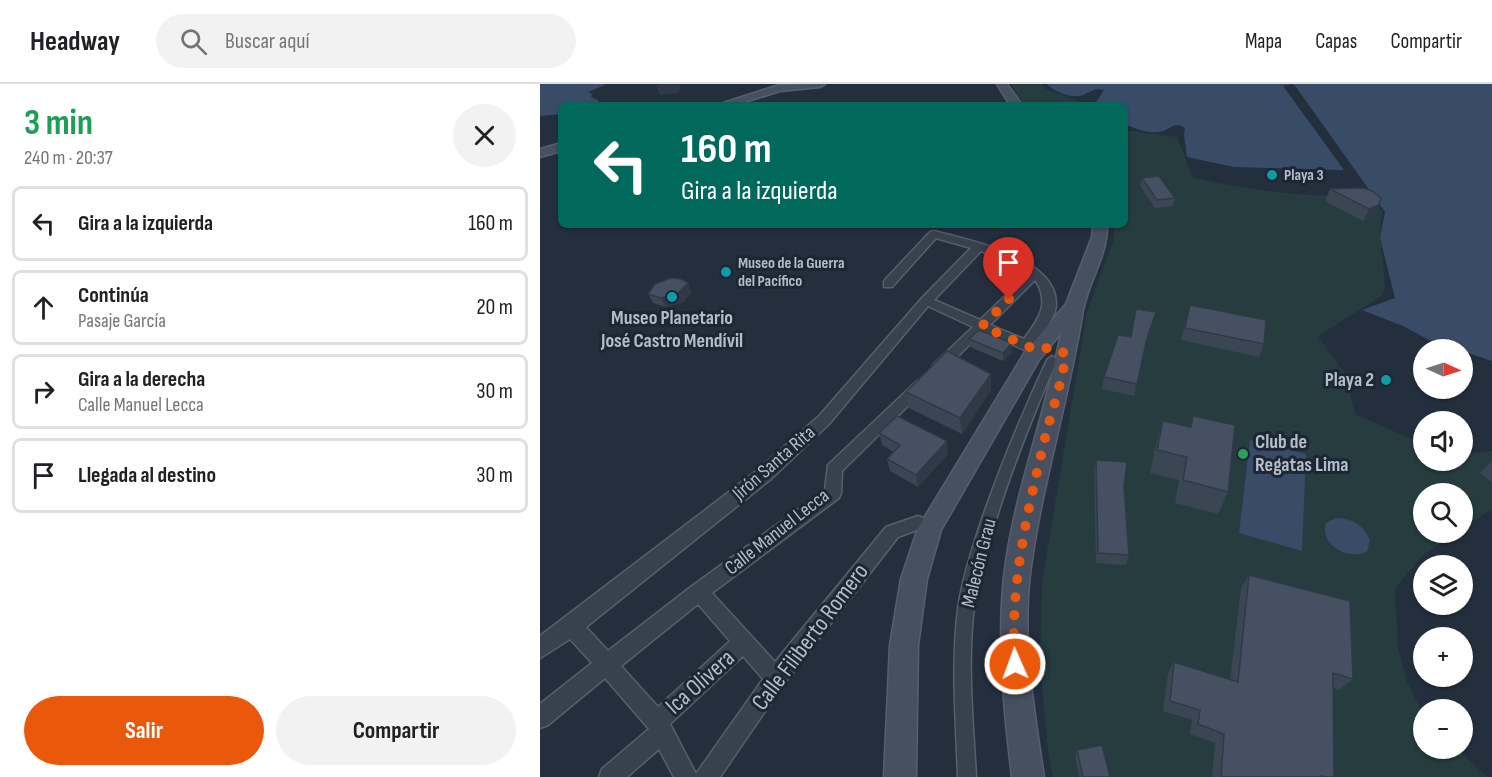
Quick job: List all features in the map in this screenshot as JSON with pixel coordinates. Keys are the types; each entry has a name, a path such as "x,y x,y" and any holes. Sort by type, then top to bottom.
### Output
{"main road":[{"path":"733,102 779,88 820,84"},
{"path":"1002,84 1014,102"},
{"path":"540,153 558,148"},
{"path":"1028,777 1019,709 1014,642 1017,576 1059,357 1075,304 1100,237 1100,228"},
{"path":"900,777 904,645 914,579 930,528 1031,348 1075,304"},
{"path":"1031,348 1053,347 1059,357"}],"street":[{"path":"888,284 934,234 978,247 1036,273 1046,284 1050,305 1031,348 926,301"},
{"name":"Jirón Santa Rita","path":"540,648 572,626 765,474 792,450 824,420 926,301 978,247"},
{"name":"Calle Manuel Lecca","path":"540,717 699,592 833,493 834,469 1036,273"},
{"name":"Malecón Grau","path":"967,777 965,616 974,569 992,510 1030,409 1059,357"},
{"name":"Calle Filiberto Romero","path":"706,777 776,678 892,532 918,524 930,528"},
{"path":"699,592 776,678"},
{"path":"572,626 660,727 686,777"},
{"name":"Ica Olivera","path":"610,777 744,642"}],"green space":[{"path":"1011,84 1042,84 1046,89 1081,102 1022,102"},
{"name":"Club de Regatas Lima","path":"1128,130 1177,137 1193,178 1304,195 1348,195 1368,192 1382,211 1380,233 1385,286 1383,295 1318,336 1345,374 1355,414 1413,440 1413,471 1473,471 1473,453 1492,451 1492,509 1473,521 1473,483 1413,483 1413,543 1441,543 1423,555 1413,555 1413,567 1395,589 1398,648 1407,682 1416,699 1413,699 1413,759 1468,759 1487,777 1053,777 1048,752 1040,661 1042,582 1087,312 1114,239 1114,228 1128,228"}],"water":[{"path":"540,84 605,85 588,92 598,102 558,102 558,114 540,116"},
{"path":"1047,84 1292,84 1283,86 1344,170 1234,167 1187,157 1185,128 1182,126 1176,125 1163,131 1149,132 1128,125 1128,102 1096,102 1104,90 1098,89 1071,96"},
{"path":"1292,84 1492,84 1492,361 1473,355 1473,339 1427,339 1403,326 1362,310 1395,298 1380,238 1385,212"},
{"path":"1250,440 1306,454 1302,551 1239,533"},
{"path":"1336,518 1352,521 1365,531 1370,541 1367,551 1360,554 1345,553 1331,544 1325,531 1326,523"}],"building":[{"path":"1159,176 1175,198 1157,200 1142,178"},
{"path":"1363,188 1381,198 1379,205 1369,209 1330,189"},
{"path":"671,278 681,279 688,283 678,293 661,298 648,294 655,284"},
{"path":"1190,305 1266,320 1264,344 1185,328"},
{"path":"1136,309 1156,312 1147,338 1137,384 1104,377 1118,335 1131,337"},
{"path":"979,330 1012,343 1003,353 969,339"},
{"path":"947,351 991,374 960,418 906,392"},
{"path":"897,416 947,441 916,475 887,459 900,445 879,433"},
{"path":"1193,416 1235,425 1228,492 1183,480 1187,457 1157,450 1163,421 1191,427"},
{"path":"1096,460 1127,462 1124,487 1129,555 1098,553"},
{"path":"1249,575 1350,601 1353,679 1333,673 1334,777 1221,777 1224,734 1198,724 1200,710 1170,701 1174,662 1238,682"},
{"path":"1102,745 1110,777 1083,777 1077,750"}],"place":[{"name":"Playa 3","path":"1272,175"},
{"name":"Museo de la Guerra del Pacífico","path":"726,272"},
{"name":"Museo Planetario José Castro Mendívil","path":"672,297"},
{"name":"Playa 2","path":"1386,380"},
{"name":"Club de Regatas Lima","path":"1243,454"}],"route":[{"path":"1009,299 982,326 1036,350 1042,347 1053,347 1066,354 1027,519 1017,576 1015,664"}]}
